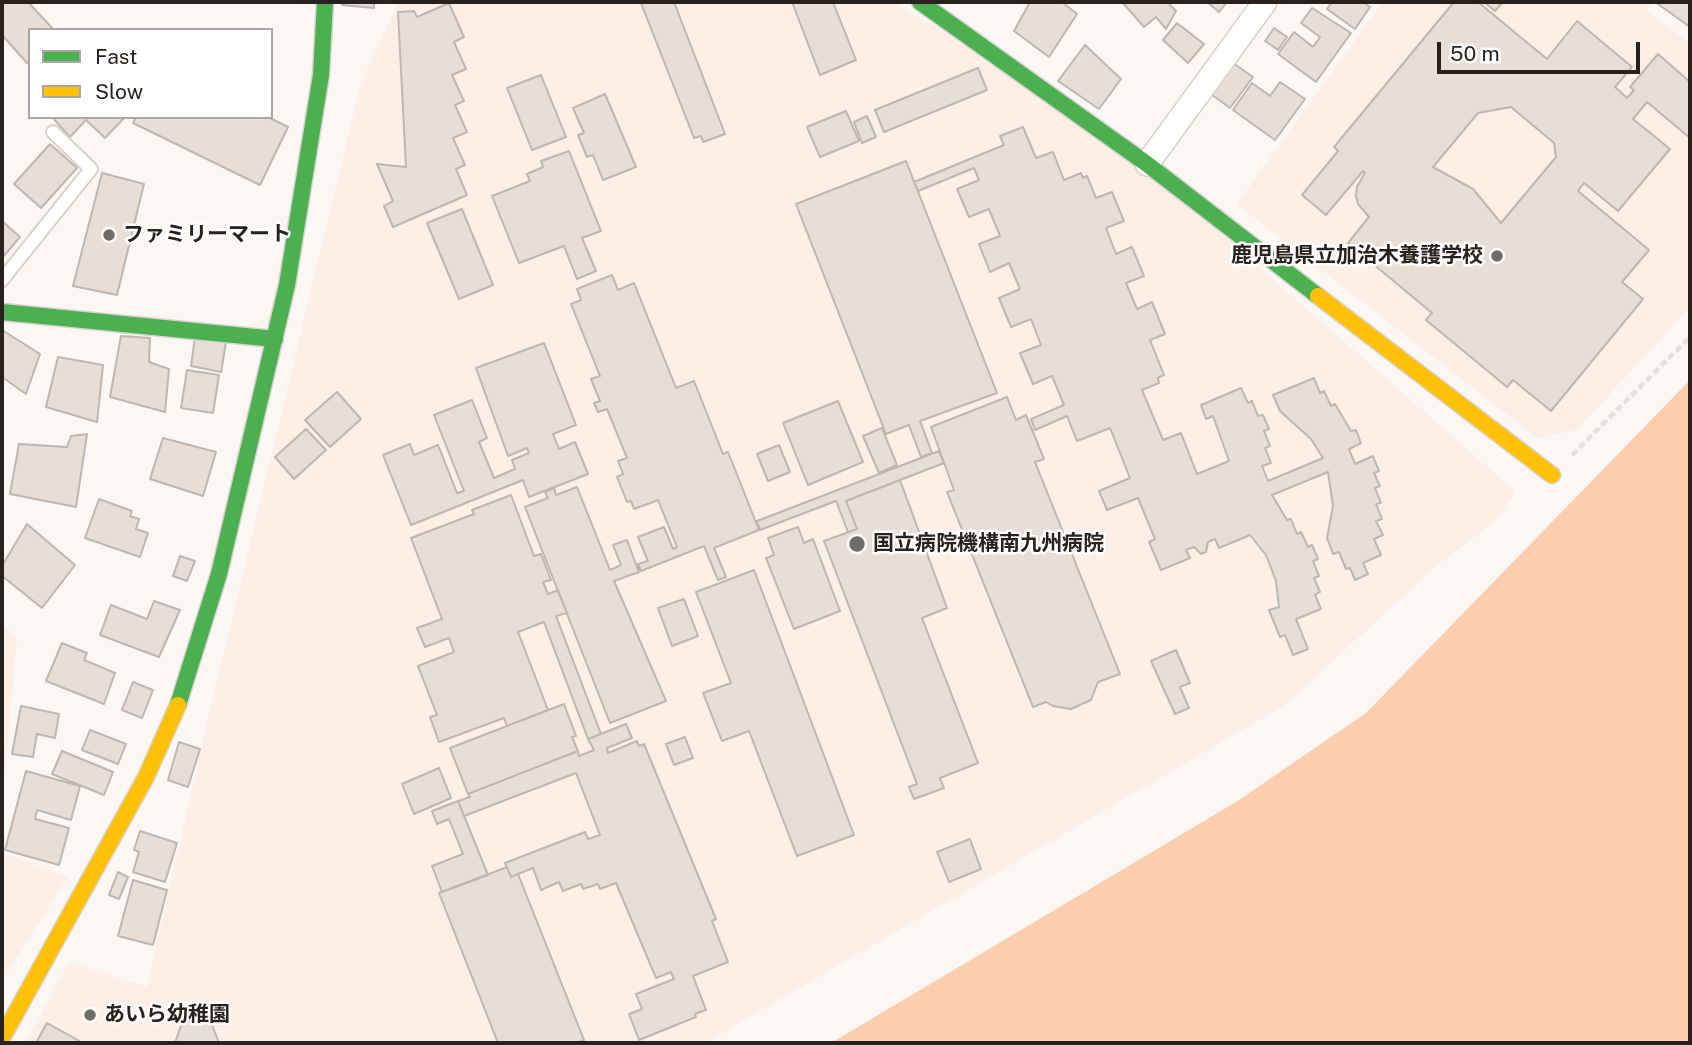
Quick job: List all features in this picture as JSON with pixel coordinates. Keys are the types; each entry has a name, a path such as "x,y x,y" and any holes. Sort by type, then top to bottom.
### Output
{"street":[{"path":"2,1038 146,777 181,697 219,574 287,285 321,75 325,2"},
{"path":"920,2 1147,164 1552,475"},
{"path":"1147,164 1265,2"},
{"path":"2,312 275,339"}],"lane":[{"path":"2,280 92,169 53,132"}],"path":[{"path":"1552,475 1690,337"}],"shaded area":[{"name":"国立病院機構南九州病院","path":"398,2 894,2 1019,80 1170,189 1516,492 1495,521 1434,568 1285,705 705,1043 25,1043 69,962 147,987 207,723 360,86"},
{"name":"鹿児島県立加治木養護学校","path":"1383,2 1652,2 1647,11 1690,43 1690,307 1577,430 1537,438 1237,204"},
{"path":"1690,380 1690,1043 831,1043 1236,802 1366,713"},
{"path":"2,624 17,638 2,801"},
{"path":"2,853 68,877 2,981"}],"building":[{"path":"2,2 28,2 52,28 28,28 27,63 2,35"},
{"path":"343,2 374,2 374,8 342,5"},
{"path":"674,2 725,134 703,142 701,136 694,138 641,3"},
{"path":"792,2 833,2 856,60 820,75"},
{"path":"1030,2 1062,2 1077,14 1049,57 1014,31"},
{"path":"1122,2 1167,2 1176,11 1166,29 1156,17 1144,27"},
{"path":"1207,2 1227,2 1219,12"},
{"path":"1332,2 1363,2 1370,7 1355,29 1327,9"},
{"path":"1454,2 1478,2 1547,59 1577,21 1632,67 1615,87 1627,98 1634,90 1630,87 1658,54 1690,82 1690,138 1647,102 1633,119 1670,149 1618,211 1584,183 1578,191 1649,250 1622,282 1643,299 1551,411 1513,380 1507,387 1426,320 1432,313 1348,243 1369,217 1358,204 1356,196 1357,187 1365,173 1363,171 1326,215 1302,195 1338,151 1334,147","holes":["1511,107 1554,143 1556,157 1501,223 1473,189 1433,167 1478,113"]},
{"path":"1484,2 1503,2 1495,11"},
{"path":"1690,2 1690,27 1658,4"},
{"path":"449,3 464,37 454,42 466,69 452,75 464,101 455,105 467,132 453,138 465,165 456,169 467,195 393,227 384,206 393,201 377,164 406,167 398,12 414,11 417,17"},
{"path":"1312,8 1351,33 1316,82 1278,54 1294,32 1313,47 1320,37 1301,23"},
{"path":"1177,23 1204,44 1188,63 1163,40"},
{"path":"1274,28 1287,37 1278,50 1265,41"},
{"path":"1085,45 1121,79 1099,109 1058,81"},
{"path":"1230,61 1253,77 1230,108 1208,92"},
{"path":"978,68 987,90 884,132 875,110"},
{"path":"541,75 566,137 532,150 507,88"},
{"path":"1280,82 1305,99 1275,140 1233,110 1252,83 1270,96"},
{"path":"605,94 636,167 603,180 593,155 587,157 578,135 584,133 573,108"},
{"path":"846,111 859,141 820,157 807,127"},
{"path":"867,116 876,137 862,143 854,122"},
{"path":"54,119 123,119 105,138 86,120 70,137"},
{"path":"135,119 272,119 288,127 260,185 133,123"},
{"path":"1023,127 1036,158 1053,152 1064,180 1081,173 1083,178 1087,176 1096,198 1112,192 1124,221 1106,228 1116,254 1132,247 1144,276 1126,283 1137,309 1152,302 1165,334 1150,340 1164,375 1158,378 1159,383 1142,390 1163,440 1181,433 1197,474 1229,461 1213,416 1206,419 1201,405 1241,388 1248,403 1252,401 1258,416 1263,415 1269,429 1264,431 1270,446 1265,448 1271,463 1262,466 1268,481 1323,458 1311,439 1280,411 1273,395 1314,378 1320,393 1324,391 1331,406 1335,404 1351,431 1356,430 1361,443 1349,449 1355,464 1373,456 1379,471 1374,473 1380,486 1375,488 1381,503 1376,504 1382,519 1376,521 1383,535 1374,539 1381,555 1363,563 1368,574 1355,580 1350,568 1346,569 1339,552 1333,554 1327,538 1333,506 1328,472 1272,495 1287,520 1291,519 1297,534 1301,532 1308,547 1312,545 1318,559 1313,561 1319,576 1314,578 1320,592 1315,595 1321,609 1296,619 1308,649 1293,655 1285,635 1280,637 1269,610 1279,607 1276,581 1266,555 1250,535 1219,548 1215,539 1208,542 1206,552 1201,554 1194,547 1186,550 1190,558 1161,570 1149,542 1155,539 1138,498 1107,510 1099,491 1130,478 1110,428 1077,441 1067,416 1035,430 1031,419 1064,405 1052,376 1033,384 1020,353 1041,345 1031,319 1011,327 999,298 1020,289 1009,263 990,272 979,244 1000,236 989,209 969,217 957,189 979,180 974,168 918,191 914,182 1004,145 1000,136"},
{"path":"50,144 77,168 41,208 14,184"},
{"path":"569,151 601,231 582,238 596,271 577,279 564,246 519,263 492,196 530,181 527,174 543,167 541,161"},
{"path":"906,161 997,393 920,421 932,453 921,457 909,425 886,434 796,204"},
{"name":"ファミリーマート","path":"102,173 144,184 117,295 73,286"},
{"path":"462,209 493,285 459,299 427,223"},
{"path":"2,221 20,237 2,258"},
{"path":"612,275 618,290 634,283 676,388 694,381 723,454 728,452 759,530 714,548 726,577 718,580 704,546 641,571 638,564 648,561 638,537 664,527 673,549 677,547 658,500 634,509 631,501 627,502 617,477 623,474 618,461 627,458 607,409 598,412 594,403 600,401 591,379 600,376 571,304 581,300 577,289"},
{"path":"2,330 40,354 26,394 2,377"},
{"path":"121,336 150,338 149,362 169,369 165,412 110,397"},
{"path":"195,337 226,342 221,372 191,366"},
{"path":"544,343 576,425 553,434 559,449 575,442 588,474 529,497 523,480 411,525 383,455 410,444 414,455 438,445 457,493 464,491 434,415 472,400 487,438 479,442 494,478 515,469 512,460 529,453 527,448 508,456 476,368"},
{"path":"58,357 103,365 97,422 46,407"},
{"path":"187,370 219,375 213,413 181,408"},
{"path":"337,392 361,419 330,447 305,420"},
{"path":"1007,397 1016,420 1026,415 1044,459 1035,462 1120,674 1098,682 1091,700 1071,709 1046,702 1033,707 947,492 954,490 931,427"},
{"path":"838,401 863,462 808,485 783,423"},
{"path":"882,428 897,465 879,473 863,436"},
{"path":"306,429 326,450 294,479 275,457"},
{"path":"87,434 76,507 10,494 19,444 67,447 71,436"},
{"path":"163,438 216,452 203,496 150,479"},
{"path":"779,445 790,472 768,481 757,454"},
{"path":"939,451 944,463 846,501 857,529 848,532 836,501 760,530 757,521"},
{"path":"900,480 947,608 922,618 978,763 940,778 944,788 914,799 909,787 917,784 824,541 857,529 846,501"},
{"path":"577,487 610,570 621,565 613,545 627,540 639,572 614,581 666,701 610,723 525,507 548,498 545,492 554,488 556,495"},
{"path":"511,495 534,556 541,554 551,580 543,582 548,594 558,590 567,613 556,616 601,734 588,739 544,622 518,632 548,710 507,726 504,718 439,742 430,717 437,715 418,666 454,652 449,638 425,647 417,628 442,619 411,538 474,514 472,510"},
{"path":"99,499 132,511 130,516 139,519 136,529 148,533 140,557 85,538"},
{"path":"27,524 75,565 42,608 2,576 2,566"},
{"path":"798,527 804,543 813,539 840,611 794,629 766,558 774,555 768,538"},
{"path":"180,556 195,561 187,581 173,576"},
{"path":"754,570 854,835 797,856 749,731 722,741 703,693 731,683 696,592"},
{"path":"684,599 698,636 672,646 658,608"},
{"path":"154,601 180,610 159,657 100,635 111,605 147,619"},
{"path":"62,643 87,653 84,660 115,673 104,704 46,681"},
{"path":"1176,650 1190,683 1180,687 1189,708 1175,714 1151,661"},
{"path":"133,682 153,690 142,718 122,710"},
{"path":"564,704 576,736 572,737 578,751 468,794 450,748"},
{"path":"21,706 59,714 55,738 37,734 33,757 12,754"},
{"path":"626,724 632,738 607,748 608,753 637,741 639,746 644,744 716,919 712,921 728,962 693,976 706,1010 695,1014 696,1017 639,1040 629,1014 642,1009 636,994 674,979 671,972 656,978 616,883 600,889 598,884 583,889 581,884 563,891 559,882 541,890 533,868 511,877 505,863 585,832 588,839 600,835 576,773 464,816 458,801 470,797 468,794 578,751 579,756 594,750 588,739"},
{"path":"90,730 126,744 118,764 82,750"},
{"path":"685,737 693,758 674,765 666,744"},
{"path":"179,742 200,749 188,787 168,780"},
{"path":"62,751 113,772 104,795 52,774"},
{"path":"439,768 451,798 414,814 402,784"},
{"path":"26,771 80,786 71,820 37,810 35,819 69,828 59,865 5,850"},
{"path":"458,801 488,875 442,892 432,866 463,854 449,819 437,824 432,811"},
{"path":"140,831 177,843 165,882 133,872 139,852 134,850"},
{"path":"970,839 981,869 949,882 937,852"},
{"path":"507,867 511,877 518,874 584,1040 576,1043 498,1043 439,893"},
{"path":"118,872 128,877 119,899 109,895"},
{"path":"133,880 167,890 153,945 118,936"},
{"path":"207,1012 219,1043 175,1043 183,1020 191,1023 193,1018"},
{"path":"47,1023 83,1043 36,1043"}],"traffic: fast":[{"path":"178,705 219,574 287,285 321,75 325,2"},
{"path":"920,2 1147,164 1318,296"},
{"path":"2,312 275,339"}],"traffic: slow":[{"path":"1318,296 1552,475"},
{"path":"2,1038 146,777 178,705"}],"place":[{"name":"ファミリーマート","path":"109,235"},
{"name":"鹿児島県立加治木養護学校","path":"1497,256"},
{"name":"国立病院機構南九州病院","path":"857,544"},
{"name":"あいら幼稚園","path":"90,1015"}]}
